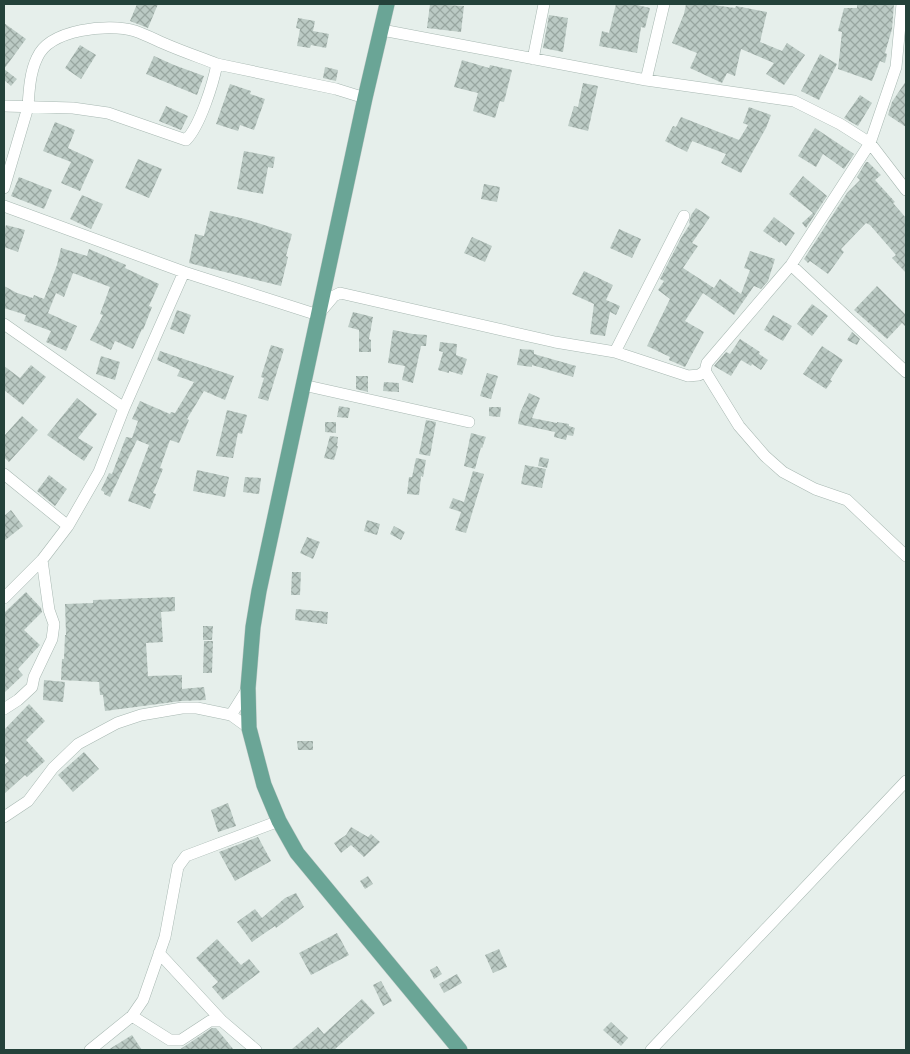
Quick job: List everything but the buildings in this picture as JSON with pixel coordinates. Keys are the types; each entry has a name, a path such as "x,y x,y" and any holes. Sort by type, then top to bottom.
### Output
{"main road":[{"path":"387,4 259,590 253,627 248,688 250,728 264,784 279,822 297,853 460,1050"}],"street":[{"path":"533,60 544,4"},
{"path":"646,80 664,4"},
{"path":"4,206 184,272 318,315 334,296 340,293 555,342 615,352 688,376 699,375 705,371 707,363 791,265 870,143 896,67 902,4"},
{"path":"4,188 28,107 37,56 49,44 67,34 99,27 134,31 217,64 336,89 365,98"},
{"path":"382,30 646,80 794,101 840,124 870,143 906,190"},
{"path":"4,106 73,108 108,113 186,140 196,125 214,78 217,64"},
{"path":"615,352 684,216"},
{"path":"791,265 906,372"},
{"path":"4,598 42,560 68,526 99,472 124,408 184,272"},
{"path":"4,324 124,408"},
{"path":"705,371 739,426 765,456 783,472 815,490 847,500 906,556"},
{"path":"303,385 468,422"},
{"path":"4,474 68,526"},
{"path":"4,709 18,700 32,687 34,677 52,639 54,624 49,610 42,560"},
{"path":"231,715 248,688"},
{"path":"4,818 28,800 53,768 78,744 117,722 141,715 182,708 197,708 231,715 250,728"},
{"path":"651,1050 906,781"},
{"path":"90,1050 132,1016 143,1000 165,937 178,867 186,856 279,822"},
{"path":"160,953 222,1020 256,1050"},
{"path":"132,1016 170,1040 181,1040 210,1021 222,1020"}]}
